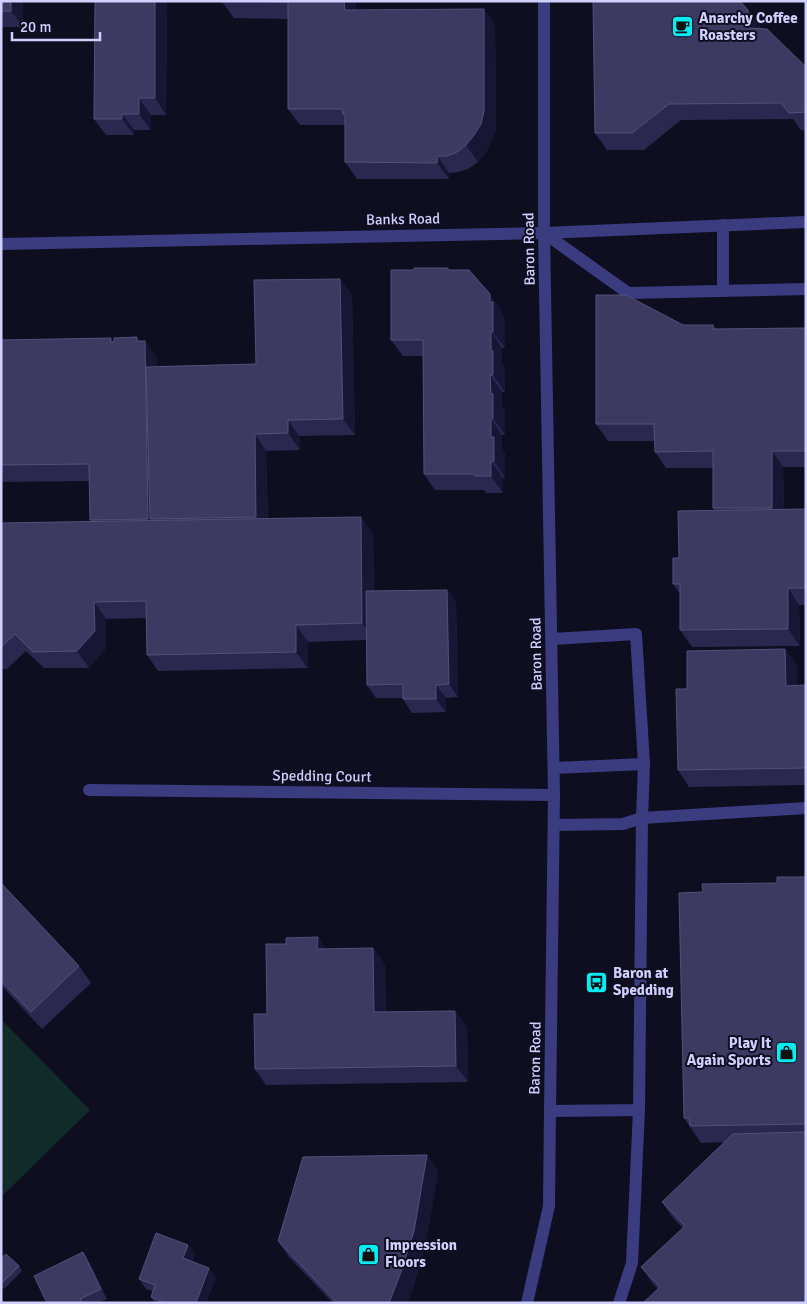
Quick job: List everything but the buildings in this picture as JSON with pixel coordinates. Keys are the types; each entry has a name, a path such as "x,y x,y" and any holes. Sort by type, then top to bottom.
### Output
{"street":[{"name":"Baron Road","path":"527,1303 549,1206 554,825 544,232 544,1"},
{"name":"Banks Road","path":"1,244 544,232 806,222"},
{"path":"723,225 723,291"},
{"path":"544,232 628,293 806,289"},
{"path":"552,639 636,634 644,764 639,1110 632,1263 619,1303"},
{"path":"554,768 644,764"},
{"name":"Spedding Court","path":"89,790 554,795"},
{"path":"554,825 623,824 642,818 806,808"},
{"path":"550,1111 639,1110"}],"green space":[{"path":"1,1019 90,1110 1,1197"}],"place":[{"name":"Anarchy Coffee Roasters","path":"683,27"},
{"name":"Baron at Spedding","path":"597,982"},
{"name":"Play It Again Sports","path":"787,1052"},
{"name":"Impression Floors","path":"369,1254"}]}
